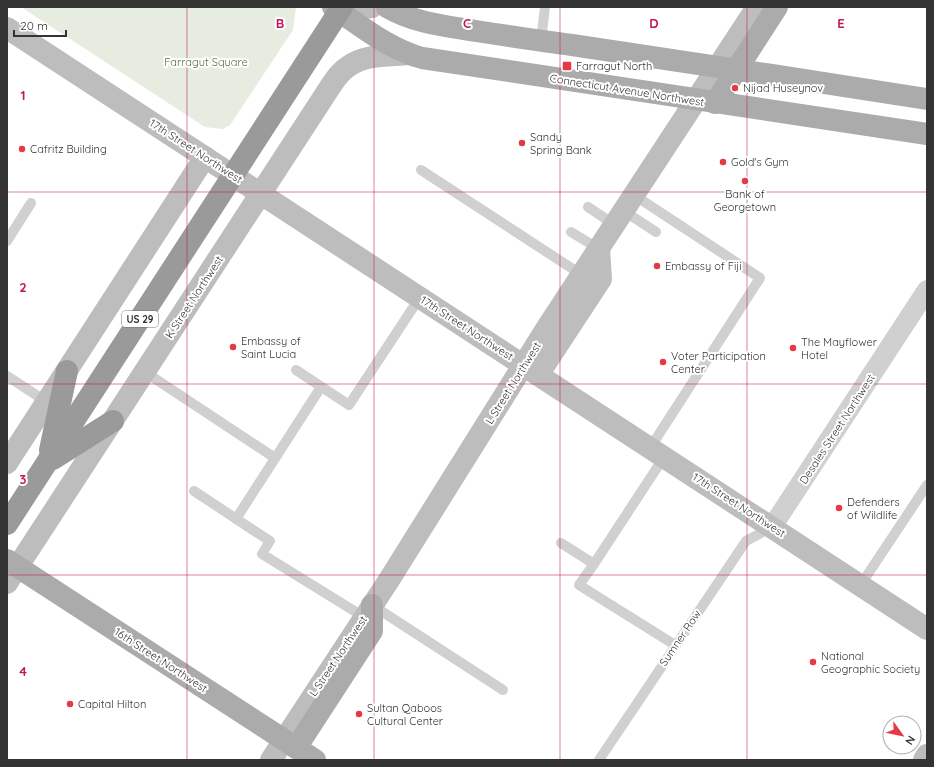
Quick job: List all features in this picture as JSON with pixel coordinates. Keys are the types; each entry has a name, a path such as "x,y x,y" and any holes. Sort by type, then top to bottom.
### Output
{"highway":[{"name":"US 29","path":"7,524 233,175 338,8"},
{"path":"47,463 67,371"},
{"path":"47,463 113,421"}],"main road":[{"path":"338,8 372,7"},
{"path":"387,7 396,13 424,22 927,99"},
{"name":"L Street Northwest","path":"271,760 290,744 368,611 531,370 582,275 624,210 705,102 727,68 757,7"},
{"path":"727,68 777,7"},
{"name":"Connecticut Avenue Northwest","path":"338,8 383,40 409,54 422,58 705,102 927,134"},
{"name":"17th Street Northwest","path":"7,28 927,629"},
{"name":"K Street Northwest","path":"11,570 113,421 332,84 348,66 366,59 409,54"},
{"path":"7,463 205,157"},
{"path":"531,370 600,279 599,249"},
{"name":"16th Street Northwest","path":"11,570 315,760"},
{"path":"924,760 927,755"}],"street":[{"name":"Desales Street Northwest","path":"772,527 927,290"}],"lane":[{"path":"541,41 545,7"},
{"path":"421,170 582,275"},
{"path":"7,241 31,203"},
{"path":"588,207 624,210 760,278 657,452 594,564 579,585 675,645"},
{"path":"624,210 656,232"},
{"path":"571,232 599,249"},
{"path":"296,370 349,405 420,297"},
{"path":"145,372 275,458"},
{"path":"7,376 47,402"},
{"path":"236,519 321,387"},
{"path":"860,586 927,485"},
{"path":"194,491 270,540 262,554 368,611 503,690"},
{"name":"Sumner Row","path":"598,760 746,541 772,527"},
{"path":"561,542 594,564"}],"green space":[{"name":"Farragut Square","path":"21,7 296,7 293,30 230,125 223,129 205,127"}],"place":[{"name":"Farragut North","path":"567,66"},
{"name":"Nijad Huseynov","path":"735,88"},
{"name":"Sandy Spring Bank","path":"522,143"},
{"name":"Cafritz Building","path":"22,149"},
{"name":"Gold's Gym","path":"723,162"},
{"name":"Bank of Georgetown","path":"745,181"},
{"name":"Embassy of Fiji","path":"657,266"},
{"name":"Embassy of Saint Lucia","path":"233,347"},
{"name":"The Mayflower Hotel","path":"793,348"},
{"name":"Voter Participation Center","path":"663,362"},
{"name":"Defenders of Wildlife","path":"839,508"},
{"name":"National Geographic Society","path":"813,662"},
{"name":"Capital Hilton","path":"70,704"},
{"name":"Sultan Qaboos Cultural Center","path":"359,714"}]}
